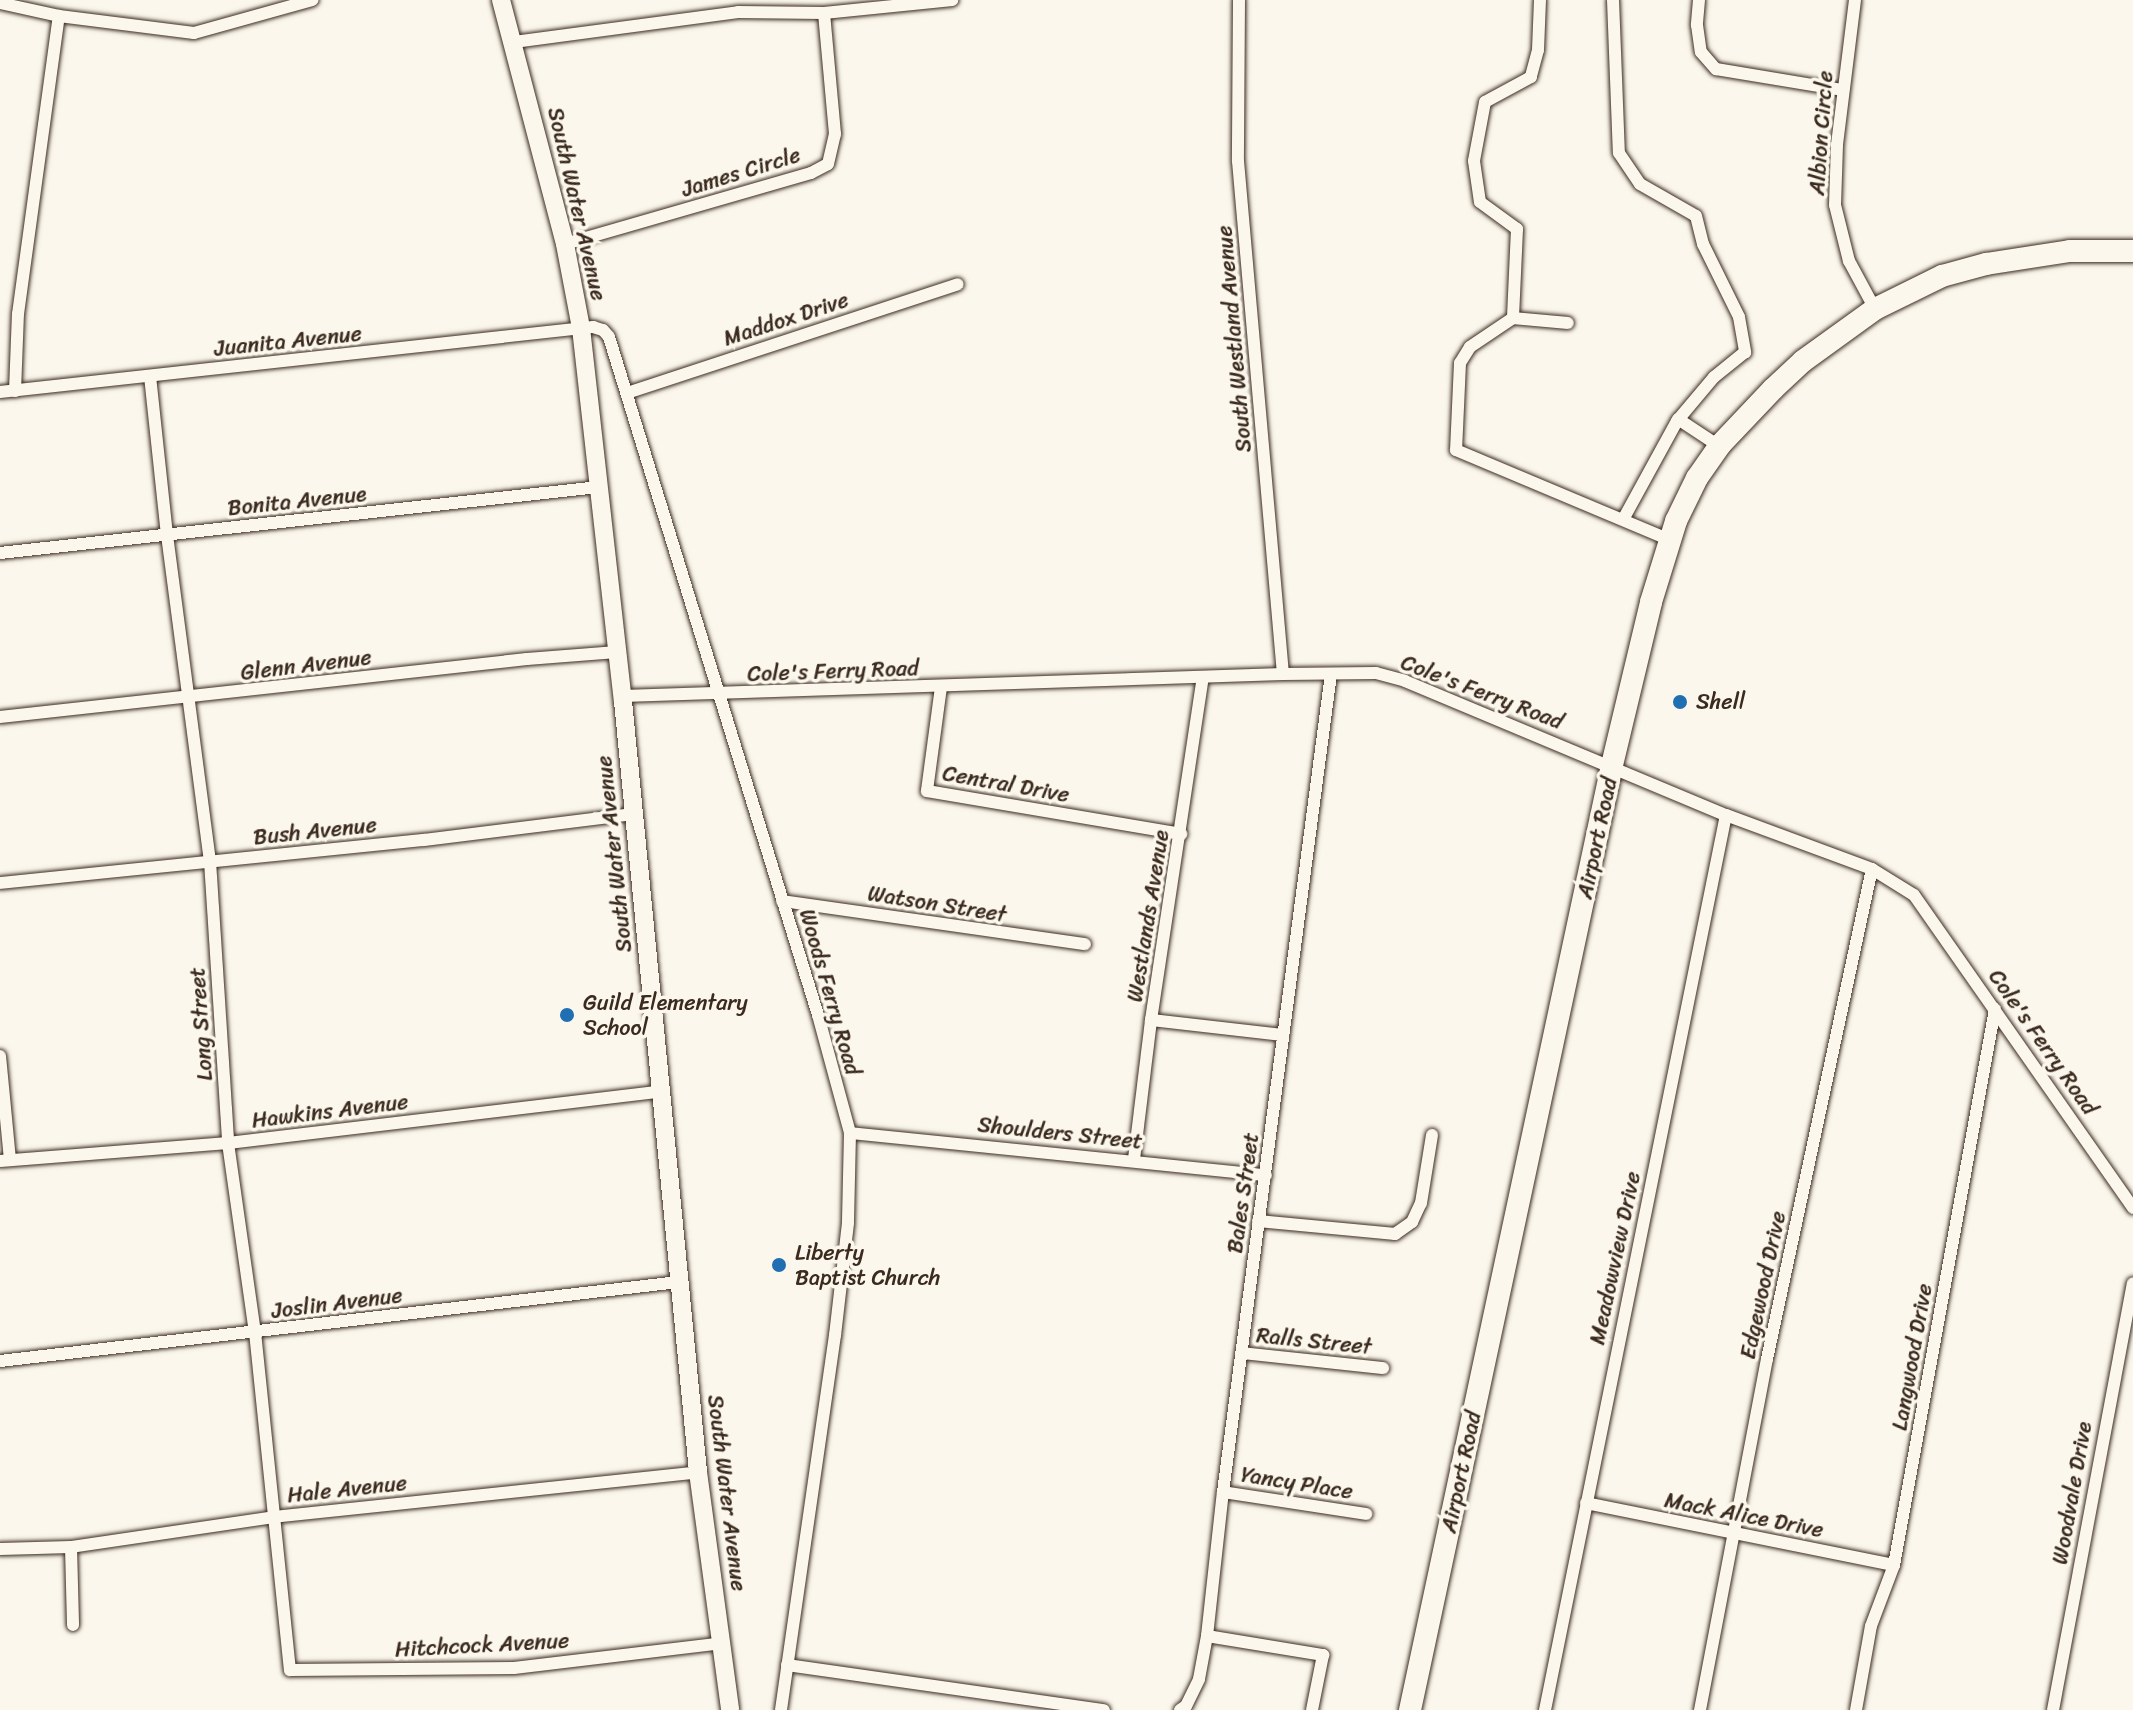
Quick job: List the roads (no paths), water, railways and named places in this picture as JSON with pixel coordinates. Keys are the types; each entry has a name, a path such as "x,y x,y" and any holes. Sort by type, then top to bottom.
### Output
{"highway":[{"name":"Airport Road","path":"1410,1710 1612,765 1651,602 1670,540 1697,478 1745,415 1803,361 1875,309 1942,276 1986,264 2070,251 2133,251"}],"main road":[{"name":"South Water Avenue","path":"501,0 565,244 581,328 623,696 698,1472 730,1710"}],"street":[{"path":"0,3 59,16 194,33 312,0"},
{"path":"514,42 738,12 824,13 952,0"},
{"name":"South Westland Avenue","path":"1239,0 1236,77 1238,161 1283,674"},
{"path":"1513,318 1517,229 1480,202 1474,161 1485,102 1531,77 1538,50 1540,0"},
{"path":"1613,0 1619,153 1640,184 1696,216 1703,244 1739,317 1745,352 1714,377 1678,419 1624,518"},
{"path":"1699,0 1697,25 1701,52 1716,69 1843,90"},
{"name":"Albion Circle","path":"1855,0 1843,90 1835,205 1849,261 1875,309"},
{"name":"James Circle","path":"565,244 811,173 828,164 835,134 824,13"},
{"path":"15,391 18,314 59,16"},
{"name":"Maddox Drive","path":"627,393 958,284"},
{"path":"1568,323 1513,318 1470,347 1460,363 1456,450 1624,518 1670,540"},
{"name":"Juanita Avenue","path":"0,392 581,328"},
{"name":"Woods Ferry Road","path":"581,328 603,330 609,337 721,695 850,1133 848,1223 781,1710"},
{"name":"Long Street","path":"150,376 167,535 191,698 210,861 228,1143 255,1332 290,1670"},
{"path":"1678,419 1719,446"},
{"name":"Bonita Avenue","path":"0,553 599,487"},
{"name":"Glenn Avenue","path":"0,717 527,659 617,652"},
{"name":"Cole's Ferry Road","path":"623,696 1283,674 1376,673 1405,681 1726,815 1872,869 1914,895 2133,1208"},
{"name":"Bales Street","path":"1180,1710 1186,1706 1199,1679 1207,1636 1223,1492 1331,674"},
{"name":"Westlands Avenue","path":"1134,1159 1151,1020 1203,678"},
{"name":"Central Drive","path":"941,687 927,791 1181,834"},
{"name":"Bush Avenue","path":"0,883 424,840 633,814"},
{"name":"Meadowview Drive","path":"1545,1710 1726,815"},
{"name":"Edgewood Drive","path":"1700,1710 1732,1535 1872,869"},
{"name":"Watson Street","path":"782,901 1085,944"},
{"name":"Langwood Drive","path":"1856,1710 1871,1626 1894,1565 1995,1009"},
{"path":"1151,1020 1283,1035"},
{"path":"0,1056 5,1160"},
{"name":"Hawkins Avenue","path":"5,1160 228,1143 663,1091"},
{"name":"Shoulders Street","path":"850,1133 1134,1159 1266,1175"},
{"path":"1258,1221 1395,1234 1412,1222 1421,1203 1432,1135"},
{"name":"Joslin Avenue","path":"0,1361 679,1282"},
{"name":"Woodvale Drive","path":"2053,1710 2133,1283"},
{"name":"Ralls Street","path":"1242,1353 1383,1368"},
{"name":"Hale Avenue","path":"0,1549 71,1547 273,1517 698,1472"},
{"name":"Yancy Place","path":"1223,1492 1366,1514"},
{"name":"Mack Alice Drive","path":"1586,1503 1732,1535 1894,1565"},
{"path":"71,1547 73,1625"},
{"path":"1207,1636 1323,1655 1312,1710"},
{"name":"Hitchcock Avenue","path":"290,1670 514,1668 723,1643"},
{"path":"787,1665 1104,1710"}],"place":[{"name":"Shell","path":"1680,702"},
{"name":"Guild Elementary School","path":"567,1015"},
{"name":"Liberty Baptist Church","path":"779,1265"}]}
